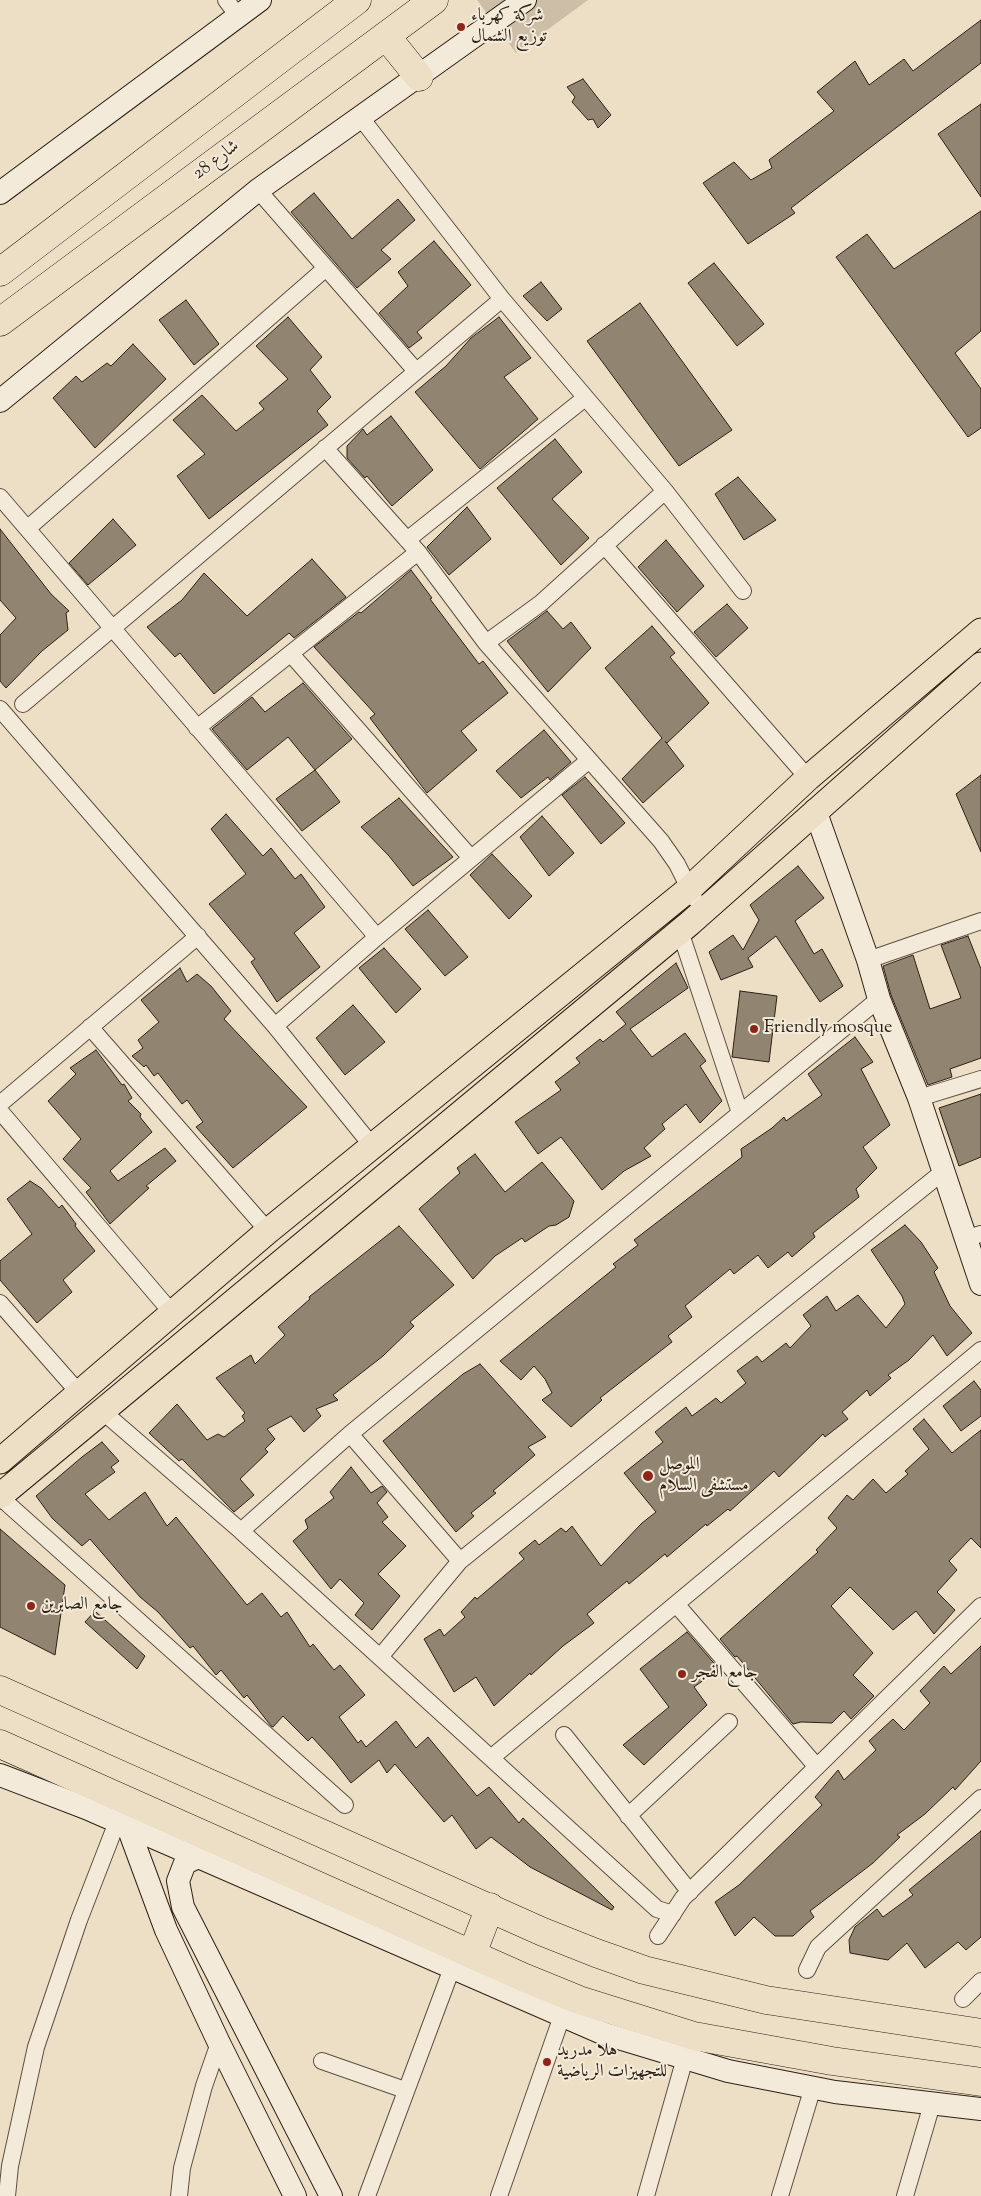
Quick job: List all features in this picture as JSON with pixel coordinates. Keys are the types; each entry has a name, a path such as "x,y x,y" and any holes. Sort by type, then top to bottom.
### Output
{"highway":[{"path":"0,272 357,0"},
{"name":"شارع 28","path":"0,322 434,0"},
{"path":"386,36 419,77"},
{"path":"0,1690 544,1932 644,1970 701,1985 841,2013 981,2033"},
{"path":"0,1744 254,1857 462,1961 694,2036 832,2061 981,2082"},
{"path":"462,1961 490,1907"}],"main road":[{"path":"0,193 232,8 260,0"},
{"path":"0,401 258,190 525,0"},
{"path":"0,1461 268,1231 689,889 808,778 981,631"},
{"path":"0,1496 101,1410 680,931 981,665"},
{"path":"815,810 868,960 879,999 919,1098 944,1172 974,1236 981,1284"},
{"path":"0,1775 198,1857 462,1961 562,2016 602,2033 728,2071 813,2087 981,2110"},
{"path":"92,1785 120,1811 166,1930 218,2043 295,2196"},
{"path":"254,1857 198,1857 185,1863 178,1881 183,1907 331,2196"}],"street":[{"path":"361,118 502,299 665,491 744,591"},
{"path":"258,190 416,371"},
{"path":"28,528 326,268"},
{"path":"24,704 502,299"},
{"path":"407,540 585,398"},
{"path":"325,448 418,552 486,643 661,841 702,912"},
{"path":"486,643 541,603 665,491"},
{"path":"0,496 111,629 377,937"},
{"path":"604,546 808,778"},
{"path":"197,728 418,552"},
{"path":"291,654 471,858"},
{"path":"0,710 276,1026 373,1147"},
{"path":"276,1026 377,937 588,760"},
{"path":"868,960 981,921"},
{"path":"680,931 740,1113"},
{"path":"0,1104 198,936"},
{"path":"241,1530 350,1434 879,999"},
{"path":"90,1027 268,1231"},
{"path":"919,1098 981,1079"},
{"path":"0,1112 173,1314"},
{"path":"380,1657 460,1561 944,1172"},
{"path":"0,1303 80,1394"},
{"path":"491,1758 981,1350"},
{"path":"101,1410 241,1530 657,1909 673,1914"},
{"path":"350,1434 460,1561"},
{"path":"0,1496 345,1805"},
{"path":"676,1604 817,1767"},
{"path":"658,1936 690,1892 981,1606"},
{"path":"628,1816 728,1722"},
{"path":"564,1735 690,1892"},
{"path":"806,1970 818,1947 981,1798"},
{"path":"7,2196 10,2166 36,2047 79,1920 124,1825"},
{"path":"367,2196 405,2090 462,1961"},
{"path":"963,1999 981,1982"},
{"path":"499,2196 562,2016"},
{"path":"179,2196 182,2168 204,2086 218,2043"},
{"path":"646,2196 684,2058"},
{"path":"322,2061 405,2090"},
{"path":"780,2196 813,2087"},
{"path":"905,2196 932,2104"}],"shaded area":[{"path":"477,0 588,0 516,53"}],"building":[{"path":"981,20 981,63 791,208 795,213 748,244 703,183 734,162 751,180 772,168 769,160 834,111 817,92 855,61 869,85 904,59 913,71"},
{"path":"583,79 611,115 598,128 593,119 588,120 572,102 575,97 567,87"},
{"path":"981,104 981,197 938,134"},
{"path":"314,193 352,239 398,199 415,220 381,250 391,259 357,288 291,212"},
{"path":"981,211 981,331 955,353 981,389 981,428 968,437 836,257 867,234 894,269"},
{"path":"434,241 471,285 417,332 422,338 409,348 379,313 408,286 398,272"},
{"path":"714,263 764,324 737,346 688,283"},
{"path":"541,282 562,309 547,321 523,296"},
{"path":"186,300 219,344 194,365 159,320"},
{"path":"640,303 732,430 679,466 587,341"},
{"path":"288,317 322,357 310,370 331,397 317,411 328,425 209,519 177,476 205,454 173,420 202,395 236,431 264,409 259,403 288,379 256,346"},
{"path":"499,317 531,358 504,377 538,419 480,469 415,392 446,366 471,338"},
{"path":"133,344 166,379 95,448 53,398 76,376 82,382 107,363 111,366"},
{"path":"391,416 433,470 392,506 367,476 365,478 347,458 347,446 363,429 367,435"},
{"path":"555,439 582,472 552,499 589,538 561,565 497,488"},
{"path":"738,477 776,520 744,540 715,494"},
{"path":"467,507 491,539 449,575 427,547"},
{"path":"113,519 136,545 88,585 69,563"},
{"path":"0,529 51,594 69,611 66,613 68,630 42,651 6,688 0,681 0,635 16,618 0,600"},
{"path":"666,540 704,586 677,612 638,567"},
{"path":"312,559 346,597 294,638 289,633 214,694 180,653 175,657 147,627 182,600 204,573 247,616"},
{"path":"411,570 432,598 430,599 479,664 483,661 508,693 461,731 477,750 427,793 370,718 375,714 314,647 359,612 361,613"},
{"path":"727,604 748,628 716,657 694,632"},
{"path":"547,611 563,629 571,622 591,648 548,692 507,641"},
{"path":"652,626 675,653 670,657 709,703 667,743 665,741 684,766 643,803 622,779 662,738 605,668"},
{"path":"303,683 352,739 315,770 288,737 247,770 212,729 252,697 265,712"},
{"path":"544,730 571,762 550,780 548,777 521,798 496,771"},
{"path":"315,770 340,802 302,831 276,799"},
{"path":"981,775 981,852 956,794"},
{"path":"585,777 625,823 601,844 562,795"},
{"path":"399,798 453,857 413,886 389,856 361,827"},
{"path":"226,814 263,856 271,848 295,879 301,874 325,907 294,933 320,967 277,1002 251,962 255,959 209,904 246,874 211,829"},
{"path":"542,816 574,853 549,876 520,837"},
{"path":"492,854 532,896 509,919 470,875"},
{"path":"798,866 824,898 795,921 814,954 822,949 843,986 820,1002 776,936 748,958 753,967 721,980 709,952 733,935 743,950 759,920 750,905"},
{"path":"428,910 468,957 445,976 405,929"},
{"path":"968,936 981,969 981,1058 950,1069 952,1077 928,1085 891,995 883,966 913,955 930,1009 961,998 941,945"},
{"path":"384,948 421,989 396,1013 359,968"},
{"path":"676,963 688,988 630,1029 652,1057 685,1033 706,1061 700,1066 722,1101 700,1123 686,1104 662,1124 665,1129 644,1148 651,1156 624,1171 602,1190 561,1137 538,1154 515,1122 561,1090 555,1082 580,1063 576,1058 600,1039 603,1042 626,1024 616,1012"},
{"path":"180,968 187,982 197,974 211,986 231,1011 224,1019 307,1107 233,1168 196,1127 203,1122 187,1100 182,1104 158,1073 154,1076 146,1065 144,1067 132,1056 143,1048 138,1040 159,1022 141,1000"},
{"path":"740,991 777,996 769,1062 732,1057"},
{"path":"353,1005 385,1042 345,1075 316,1038"},
{"path":"855,1037 873,1062 861,1069 890,1125 863,1147 877,1168 856,1189 859,1197 813,1233 815,1237 792,1257 788,1252 768,1268 758,1255 734,1274 730,1269 685,1306 692,1317 668,1336 672,1342 600,1398 602,1400 571,1427 542,1400 552,1393 545,1379 534,1366 521,1380 500,1361 616,1267 613,1264 638,1245 634,1240 742,1157 741,1149 772,1128 784,1117 786,1121 822,1095 808,1074"},
{"path":"96,1050 122,1085 124,1084 132,1098 128,1101 141,1114 140,1117 152,1132 110,1171 118,1181 165,1148 176,1161 146,1186 149,1188 110,1224 86,1192 91,1188 63,1159 81,1139 48,1101 76,1074 70,1068"},
{"path":"981,1094 981,1157 959,1166 939,1108"},
{"path":"475,1154 505,1192 542,1162 574,1201 569,1217 556,1225 549,1226 525,1242 522,1238 495,1256 473,1279 419,1209 460,1173 457,1168"},
{"path":"30,1181 41,1188 59,1208 62,1205 76,1224 75,1226 95,1251 63,1280 72,1292 37,1323 0,1280 0,1261 32,1234 7,1199"},
{"path":"905,1225 921,1242 938,1268 934,1272 950,1306 972,1333 947,1356 933,1335 909,1360 888,1375 891,1378 870,1396 867,1390 842,1412 848,1419 825,1437 823,1434 779,1477 774,1471 730,1511 728,1509 707,1526 706,1524 667,1557 665,1554 629,1584 627,1581 587,1614 594,1623 563,1646 531,1675 530,1673 494,1706 476,1677 454,1692 424,1639 440,1629 444,1636 465,1617 461,1612 475,1597 477,1599 524,1559 519,1553 535,1540 539,1545 561,1528 566,1532 572,1526 601,1566 642,1523 656,1512 624,1473 663,1442 655,1432 686,1407 692,1416 716,1398 721,1403 746,1383 737,1371 757,1356 762,1362 786,1343 790,1348 811,1326 803,1315 827,1296 836,1311 858,1295 886,1328 905,1304 902,1296 871,1250"},
{"path":"399,1226 454,1285 410,1322 414,1326 383,1356 333,1395 338,1400 316,1409 321,1416 304,1432 291,1416 267,1429 275,1439 265,1449 268,1452 240,1479 254,1495 234,1512 182,1459 179,1461 149,1433 177,1404 207,1440 218,1434 224,1437 245,1421 242,1416 245,1413 216,1378 251,1355 255,1364 285,1335 278,1327 310,1299 309,1297"},
{"path":"480,1364 546,1437 528,1447 535,1455 493,1491 496,1493 471,1513 474,1516 456,1532 383,1441 463,1374"},
{"path":"974,1381 981,1390 981,1416 961,1431 943,1406"},
{"path":"924,1419 952,1453 981,1430 981,1548 971,1538 949,1561 957,1570 937,1592 955,1610 934,1634 916,1611 893,1630 850,1587 831,1606 873,1653 853,1675 874,1696 851,1719 844,1711 832,1723 801,1722 793,1724 737,1656 735,1657 720,1639 818,1552 816,1550 837,1528 828,1518 847,1495 853,1500 873,1479 886,1493 908,1474 905,1471 929,1449 913,1429"},
{"path":"102,1442 119,1461 111,1467 115,1472 85,1494 109,1520 145,1492 167,1526 176,1517 247,1605 262,1593 281,1617 287,1612 310,1647 313,1644 334,1670 340,1665 365,1695 339,1717 358,1743 361,1740 366,1747 396,1721 416,1748 428,1737 477,1796 489,1787 519,1823 523,1818 614,1907 612,1910 530,1867 491,1837 476,1849 452,1815 444,1822 395,1764 387,1773 379,1760 351,1783 312,1737 308,1741 283,1716 273,1727 271,1726 247,1695 244,1698 221,1670 216,1675 193,1646 190,1648 158,1612 140,1597 90,1539 82,1546 52,1518 36,1496"},
{"path":"351,1467 371,1493 382,1486 387,1492 377,1503 388,1517 382,1522 406,1546 378,1574 400,1596 372,1630 355,1615 364,1603 340,1579 331,1589 293,1541 308,1528 305,1520 334,1498 330,1492"},
{"name":"جامع الصابرين","path":"0,1529 65,1585 55,1655 0,1627"},
{"path":"95,1611 145,1656 137,1669 85,1622"},
{"path":"687,1632 719,1669 694,1687 707,1705 644,1765 623,1745 669,1707 640,1669"},
{"path":"981,1646 981,1761 955,1790 953,1787 925,1814 897,1835 900,1837 873,1863 810,1911 814,1917 793,1936 775,1936 754,1917 735,1936 715,1902 739,1885 822,1805 815,1797 838,1770 844,1780 876,1750 869,1741 893,1719 904,1730 930,1703 920,1691 944,1666 951,1674"},
{"path":"981,1831 981,1937 966,1950 958,1942 925,1968 907,1943 888,1960 850,1953 849,1940 855,1927 877,1909 883,1917 913,1895 909,1890"}],"place":[{"name":"شركة كهرباء توزيع الشمال","path":"461,27"},
{"name":"Friendly mosque","path":"754,1029"},
{"name":"الموصل مستشفى السلام","path":"648,1476"},
{"name":"جامع الصابرين","path":"31,1606"},
{"name":"جامع الفجر","path":"682,1674"},
{"name":"هلا مدريد للتجهيزات الرياضية","path":"547,2062"}]}
